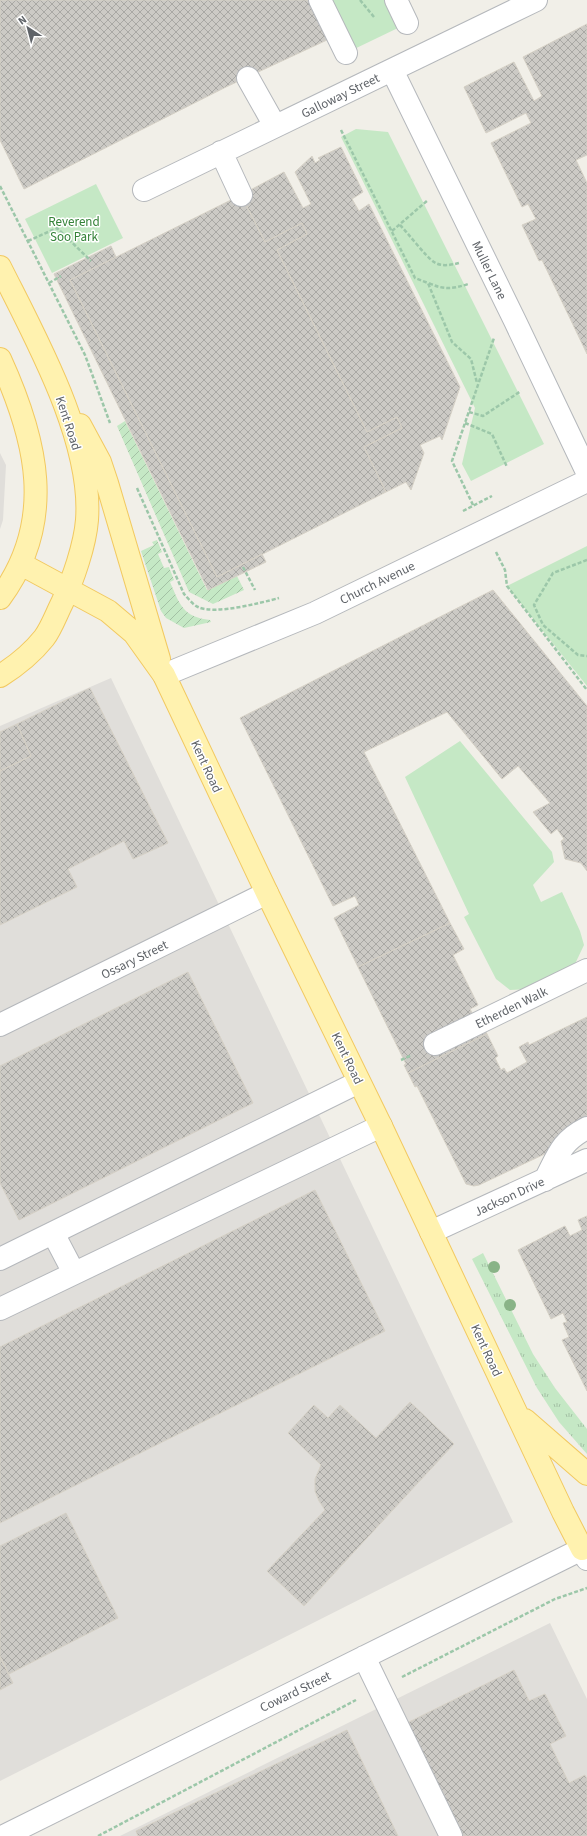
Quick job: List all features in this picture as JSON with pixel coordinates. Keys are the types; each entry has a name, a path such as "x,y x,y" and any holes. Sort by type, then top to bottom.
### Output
{"main road":[{"name":"Kent Road","path":"0,267 58,388 75,434 86,491 86,527 68,590"},
{"path":"0,360 26,426 37,482 33,523 21,564 0,598"},
{"path":"58,388 89,440 102,469 115,507 164,675"},
{"name":"Kent Road","path":"21,564 108,611 134,633 164,675 267,893 381,1126 516,1412 585,1551"},
{"path":"0,676 31,652 44,638 68,590"},
{"path":"516,1412 587,1474"}],"street":[{"path":"320,0 346,53"},
{"path":"396,0 407,23"},
{"name":"Galloway Street","path":"144,190 536,0"},
{"name":"Muller Lane","path":"392,70 587,472"},
{"path":"248,78 275,126"},
{"path":"221,152 242,195"},
{"name":"Church Avenue","path":"164,675 314,613 587,481"},
{"name":"Ossary Street","path":"0,1025 267,893"},
{"name":"Etherden Walk","path":"434,1044 587,970"},
{"path":"0,1260 359,1082"},
{"path":"0,1309 381,1126"},
{"path":"545,1180 561,1148 573,1135 587,1128"},
{"name":"Jackson Drive","path":"431,1232 587,1160"},
{"path":"53,1233 74,1274"},
{"name":"Coward Street","path":"4,1836 364,1657 585,1551"},
{"path":"364,1657 451,1836"}],"path":[{"path":"360,0 379,23"},
{"path":"341,130 415,278 440,289 453,289 472,283"},
{"path":"0,186 85,355 113,430"},
{"path":"392,231 430,198"},
{"path":"400,225 434,262 452,265 461,262"},
{"path":"28,241 56,228 91,261"},
{"path":"49,283 61,276"},
{"path":"428,283 452,342 471,359 477,384"},
{"path":"464,487 452,461 496,332"},
{"path":"469,412 483,416 509,397 524,389"},
{"path":"465,424 492,434 507,467"},
{"path":"134,481 184,594 197,607 213,610"},
{"path":"587,560 553,574 534,605 543,625 578,654 587,656"},
{"path":"243,567 255,590"},
{"path":"506,586 587,690"},
{"path":"539,628 543,625"},
{"path":"98,1836 379,1688 555,1599 587,1588"}],"shaded area":[{"path":"0,453 6,465 3,520 0,529"},
{"path":"111,678 513,1522 0,1781 0,726"},
{"path":"550,1623 587,1699 587,1836 120,1836"}],"green space":[{"path":"320,0 396,0 400,27 346,53"},
{"path":"356,129 388,132 544,444 471,481 462,464 475,408 341,137"},
{"name":"Reverend Soo Park","path":"96,184 123,238 52,273 25,219"},
{"path":"125,421 207,590 237,576 244,590 213,604 189,592 117,426"},
{"path":"157,540 162,552 158,554 164,568 169,567 174,580 170,582 180,603 188,613 210,620 211,622 184,628 166,618 161,611 141,551 154,545 152,542"},
{"path":"587,546 587,686 507,586"},
{"path":"460,741 552,852 554,862 533,885 541,902 562,892 580,931 584,945 574,966 529,989 510,990 496,979 464,917 469,914 405,777"},
{"path":"483,1253 533,1354 555,1388 587,1429 587,1454 559,1422 537,1388 472,1259"}],"building":[{"path":"0,0 308,0 327,40 226,87 24,189 0,140"},
{"path":"587,24 587,155 576,160 587,183 587,354 542,260 539,261 522,225 536,219 528,204 522,207 491,143 531,123 526,113 486,133 464,87 514,62 534,101 542,96 523,57"},
{"path":"341,147 363,192 352,199 359,211 369,204 460,387 442,440 440,436 420,445 424,453 411,490 406,482 386,492 364,447 402,428 397,417 367,432 277,250 307,234 302,223 265,242 241,195 284,172 303,208 311,204 295,172 312,156 315,163 320,160 318,158"},
{"path":"241,195 265,242 302,223 307,234 277,250 367,432 397,417 402,428 364,447 386,492 217,577 70,280"},
{"path":"111,246 116,257 70,280 217,577 262,554 266,562 208,590 54,274"},
{"path":"493,590 587,706 587,871 581,863 565,859 561,841 564,839 557,829 551,834 533,812 550,803 518,766 502,779 447,712 364,752 450,923 358,967 334,918 359,905 355,896 333,906 240,718"},
{"path":"90,688 168,843 133,859 124,841 68,869 77,887 0,925 0,771 31,756 17,724"},
{"path":"17,724 31,756 0,771 0,732"},
{"path":"450,923 464,949 453,955 478,1005 470,1009 477,1022 480,1021 487,1034 408,1073 404,1065 406,1064 358,967"},
{"path":"188,972 253,1103 19,1220 0,1183 0,1066"},
{"path":"587,1017 587,1134 479,1185 474,1186 466,1184 417,1086 415,1087 408,1073 487,1034 498,1056 495,1058 501,1070 504,1068 507,1073 527,1062 519,1047 528,1042 529,1045"},
{"path":"315,1190 385,1331 0,1523 0,1347"},
{"path":"587,1216 587,1391 562,1340 569,1337 563,1323 567,1322 563,1313 551,1319 518,1250 565,1226 570,1236 582,1230 578,1220"},
{"path":"410,1402 454,1444 304,1606 267,1571 325,1510 315,1491 315,1479 321,1465 288,1433 314,1405 328,1418 340,1405 376,1438"},
{"path":"66,1513 118,1618 9,1674 0,1656 0,1546"},
{"path":"0,1657 13,1683 0,1690"},
{"path":"514,1670 529,1701 545,1694 566,1736 550,1744 569,1783 585,1775 587,1779 587,1836 463,1836 407,1723"},
{"path":"347,1730 398,1836 138,1836 136,1831"}]}
